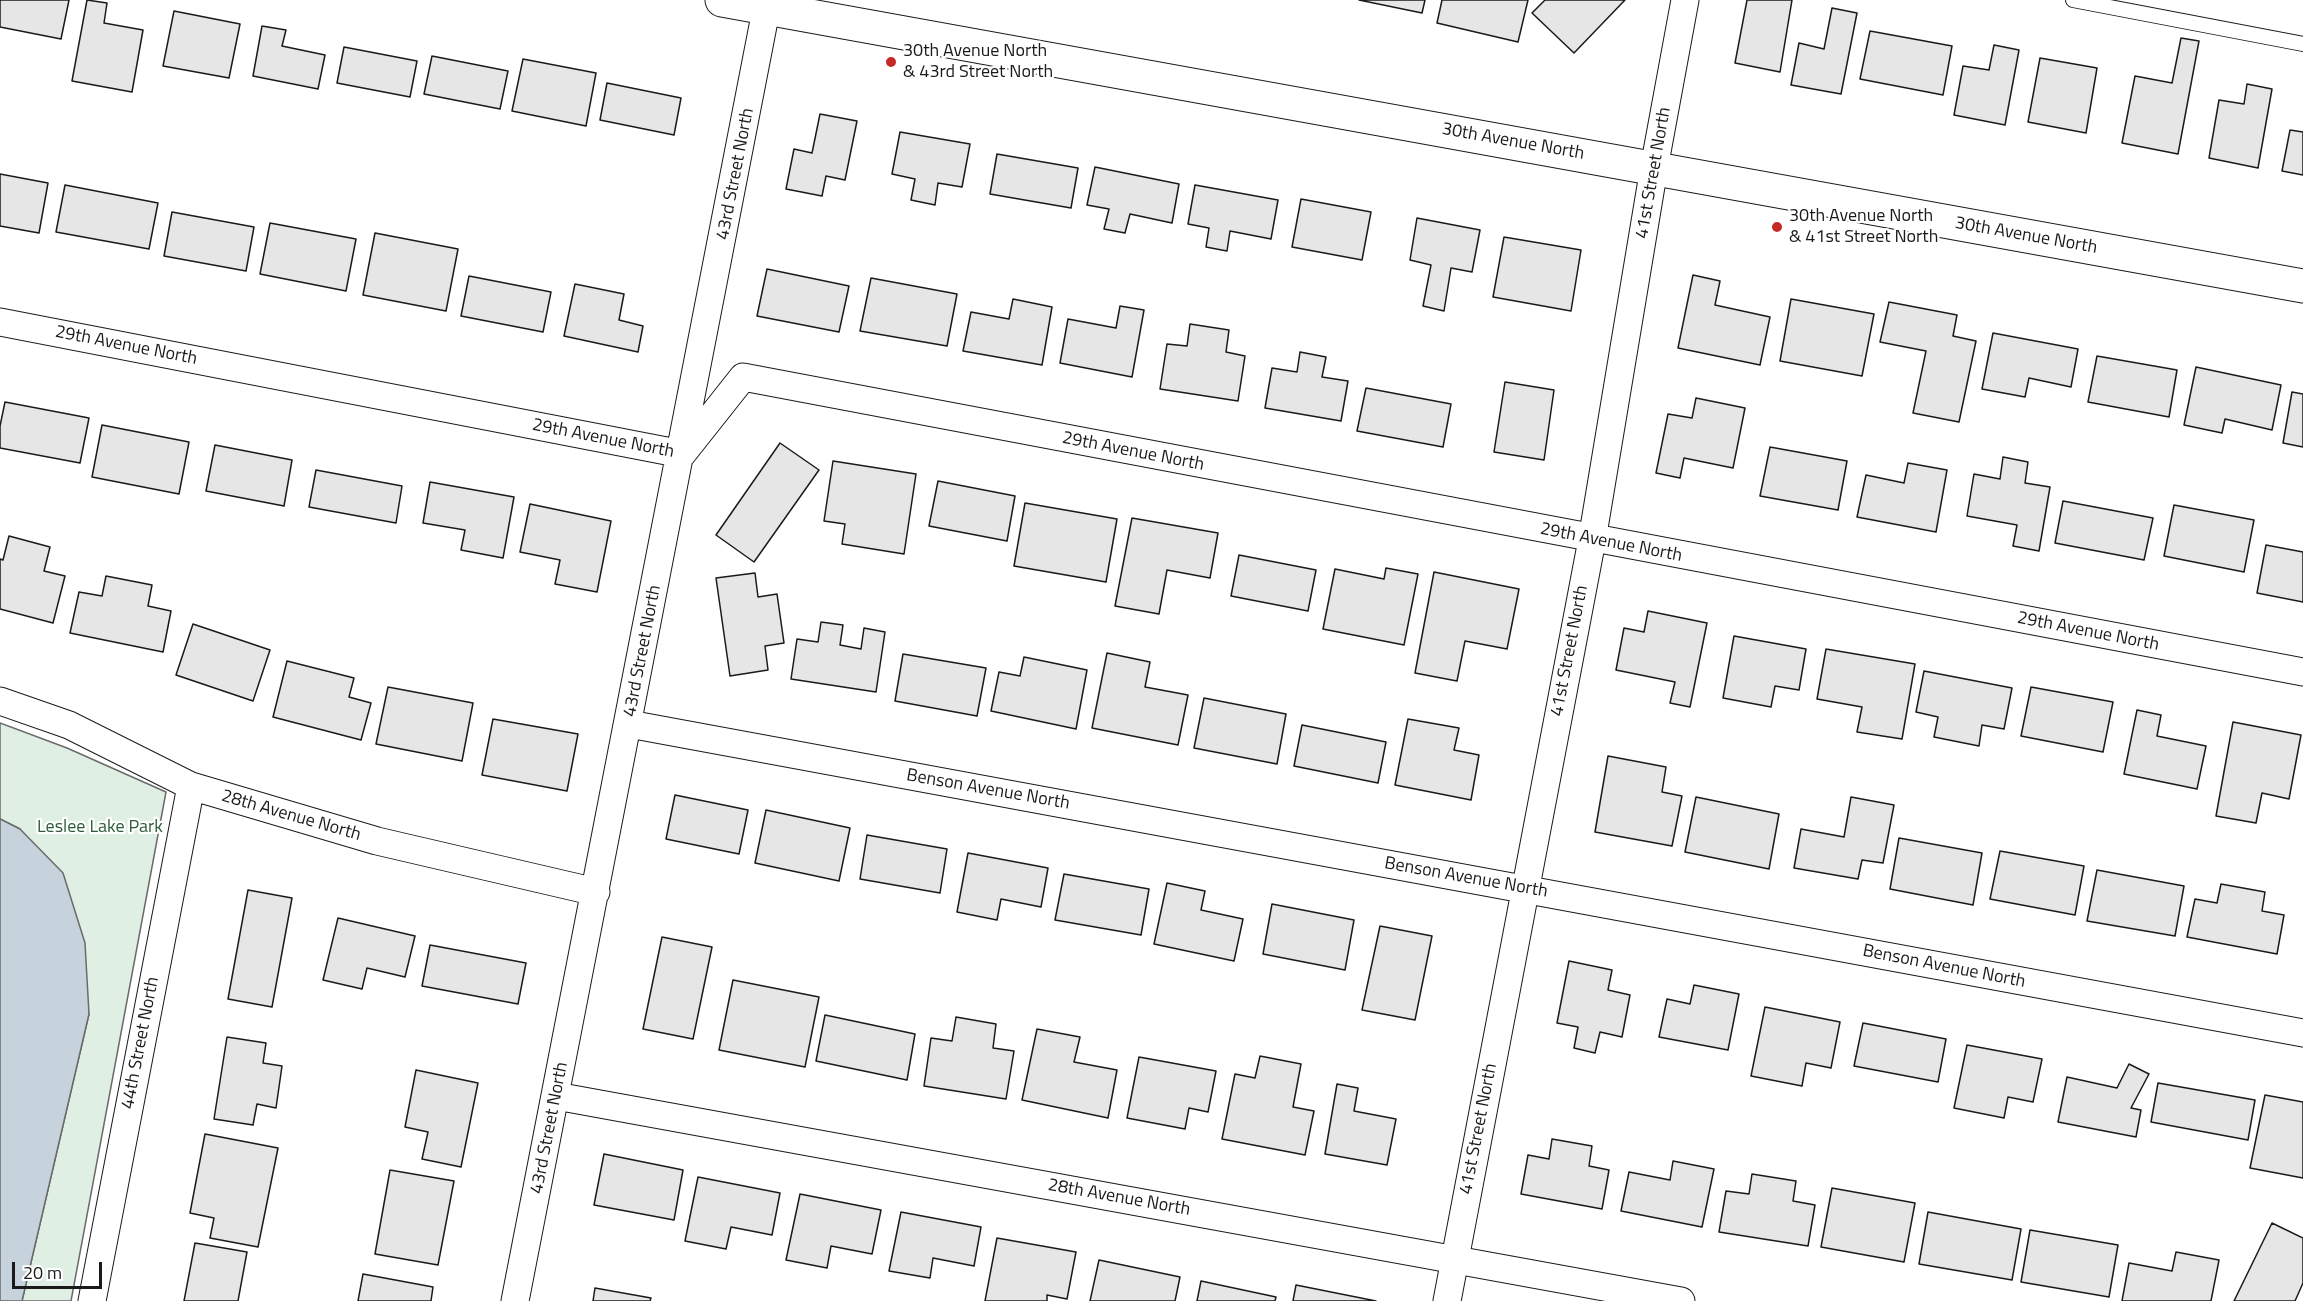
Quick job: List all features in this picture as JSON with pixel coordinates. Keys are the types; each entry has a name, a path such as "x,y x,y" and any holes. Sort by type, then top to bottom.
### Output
{"street":[{"name":"30th Avenue North","path":"722,0 768,4 2303,286"},
{"name":"41st Street North","path":"1447,1301 1592,540 1654,168 1685,0"},
{"name":"43rd Street North","path":"516,1301 768,4"},
{"name":"29th Avenue North","path":"0,322 682,454 743,377 1592,540 2303,672"},
{"name":"28th Avenue North","path":"0,701 69,725 191,786 376,841 596,891"},
{"name":"Benson Avenue North","path":"629,724 2303,1033"},
{"name":"44th Street North","path":"92,1301 191,786"},
{"name":"28th Avenue North","path":"556,1096 1681,1301"}],"lane":[{"path":"2073,0 2303,44"}],"green space":[{"name":"Leslee Lake Park","path":"0,723 67,748 166,792 71,1301 22,1301 89,1014 20,829 0,819"}],"shaded area":[{"path":"0,819 20,829 63,873 85,943 89,1014 22,1301 0,1301"}],"building":[{"path":"0,0 69,0 61,39 0,27"},
{"path":"87,0 107,3 104,23 143,30 132,92 72,81"},
{"path":"1359,0 1425,0 1422,13"},
{"path":"1442,0 1528,0 1518,42 1437,23"},
{"path":"1545,0 1625,0 1574,53 1532,13"},
{"path":"1747,0 1792,0 1780,72 1735,63"},
{"path":"1832,8 1857,13 1841,94 1791,85 1799,43 1824,49"},
{"path":"174,11 240,24 229,78 163,66"},
{"path":"262,26 286,30 282,46 325,55 318,89 253,76"},
{"path":"1870,31 1952,46 1943,95 1860,79"},
{"path":"2181,38 2199,41 2178,154 2122,143 2135,76 2172,83"},
{"path":"1994,45 2019,50 2005,125 1954,115 1963,66 1989,70"},
{"path":"344,47 417,61 410,97 337,83"},
{"path":"432,56 508,71 500,109 424,94"},
{"path":"2040,58 2097,68 2086,133 2028,122"},
{"path":"523,59 596,73 586,126 512,111"},
{"path":"607,83 681,98 674,135 600,120"},
{"path":"2247,84 2272,89 2258,168 2209,158 2219,100 2244,104"},
{"path":"820,114 857,121 845,180 826,176 822,196 786,189 794,149 812,153"},
{"path":"2290,130 2303,132 2303,175 2282,171"},
{"path":"900,132 970,144 962,187 938,183 935,205 911,200 915,179 892,174"},
{"path":"997,154 1078,168 1071,208 990,194"},
{"path":"1095,167 1179,184 1172,223 1130,214 1125,233 1104,229 1109,209 1087,205"},
{"path":"0,174 48,183 39,233 0,226"},
{"path":"65,185 158,203 149,249 56,232"},
{"path":"1195,185 1278,200 1271,239 1230,231 1227,251 1206,247 1209,228 1188,224"},
{"path":"1301,199 1371,212 1362,260 1292,247"},
{"path":"172,212 254,227 246,271 164,256"},
{"path":"1417,218 1480,230 1472,272 1451,268 1444,311 1423,306 1431,265 1410,260"},
{"path":"270,223 356,239 346,291 260,274"},
{"path":"375,233 458,249 446,311 363,295"},
{"path":"1504,237 1581,250 1571,311 1493,297"},
{"path":"767,269 849,286 839,332 757,316"},
{"path":"1693,275 1720,281 1715,305 1770,317 1760,365 1678,348"},
{"path":"469,276 551,292 543,332 461,316"},
{"path":"871,278 957,294 947,346 860,331"},
{"path":"575,284 624,294 619,320 643,326 638,352 564,336"},
{"path":"1013,299 1052,307 1042,365 963,351 971,312 1009,319"},
{"path":"1791,299 1874,314 1862,376 1780,361"},
{"path":"1889,302 1957,315 1953,336 1976,341 1959,422 1913,413 1926,351 1880,342"},
{"path":"1120,306 1144,310 1132,377 1060,363 1068,319 1116,328"},
{"path":"1190,324 1229,330 1226,352 1245,356 1238,401 1160,389 1167,344 1187,346"},
{"path":"1993,333 2078,349 2071,387 2029,378 2025,397 1982,389"},
{"path":"1300,352 1326,357 1322,377 1348,381 1341,421 1265,408 1272,368 1297,372"},
{"path":"2097,356 2177,370 2169,417 2088,402"},
{"path":"2196,367 2281,385 2272,430 2225,419 2222,433 2184,425"},
{"path":"1505,382 1554,390 1544,460 1494,452"},
{"path":"1366,388 1451,404 1443,447 1357,431"},
{"path":"2292,392 2303,394 2303,447 2283,443"},
{"path":"1696,398 1745,408 1733,468 1684,458 1680,478 1656,473 1668,414 1692,418"},
{"path":"5,402 89,418 80,463 0,448 0,426"},
{"path":"102,425 189,442 179,494 92,477"},
{"path":"780,443 819,470 754,562 716,535"},
{"path":"215,445 292,460 284,506 206,491"},
{"path":"1770,447 1847,461 1838,510 1760,496"},
{"path":"2003,457 2028,462 2025,483 2050,487 2039,551 2013,546 2017,525 1967,516 1974,474 2000,479"},
{"path":"833,461 916,474 904,554 842,544 845,524 824,521"},
{"path":"1908,463 1947,470 1936,532 1857,517 1866,475 1904,483"},
{"path":"316,470 402,486 396,523 309,507"},
{"path":"938,481 1015,496 1007,541 929,526"},
{"path":"430,482 514,497 503,558 461,550 465,530 423,523"},
{"path":"2063,501 2153,518 2144,560 2055,543"},
{"path":"1025,503 1117,519 1106,582 1014,566"},
{"path":"530,504 611,521 597,592 555,584 560,560 520,552"},
{"path":"2174,505 2254,520 2244,572 2164,556"},
{"path":"1132,518 1218,533 1210,578 1167,570 1159,614 1115,606"},
{"path":"9,536 50,547 44,571 65,576 53,623 0,609 0,559 3,560"},
{"path":"2266,545 2303,552 2303,602 2257,593"},
{"path":"1239,555 1316,570 1308,611 1231,596"},
{"path":"1386,568 1418,574 1404,645 1323,629 1335,569 1384,579"},
{"path":"1434,572 1519,589 1507,649 1465,641 1457,681 1415,673"},
{"path":"755,573 758,597 777,594 784,643 765,646 768,670 730,676 716,578"},
{"path":"106,576 152,585 148,606 171,611 163,652 70,633 79,592 102,596"},
{"path":"1648,611 1707,623 1690,707 1670,703 1675,682 1616,670 1624,628 1644,632"},
{"path":"821,622 843,625 840,645 861,649 864,628 885,632 876,692 791,679 797,639 818,642"},
{"path":"193,624 270,650 253,701 176,675"},
{"path":"1734,636 1806,649 1799,690 1775,686 1771,707 1723,698"},
{"path":"1826,649 1915,664 1902,739 1857,732 1862,707 1817,699"},
{"path":"1107,653 1150,662 1145,687 1188,695 1178,745 1092,728"},
{"path":"903,654 986,668 977,716 895,701"},
{"path":"1024,657 1087,670 1076,729 991,711 999,672 1020,676"},
{"path":"287,661 354,678 349,697 371,703 361,740 273,717"},
{"path":"1924,671 2012,688 2004,729 1982,725 1979,746 1934,737 1938,717 1916,712"},
{"path":"388,687 473,703 462,761 376,744"},
{"path":"2031,687 2113,702 2103,752 2021,736"},
{"path":"1204,698 1286,714 1277,764 1194,748"},
{"path":"2137,710 2161,715 2157,736 2206,746 2197,789 2124,774"},
{"path":"493,719 578,734 567,791 482,775"},
{"path":"1408,719 1459,728 1454,750 1479,755 1471,800 1395,785"},
{"path":"2233,722 2301,735 2289,799 2262,793 2256,823 2216,816"},
{"path":"1302,725 1386,742 1378,783 1294,766"},
{"path":"1608,756 1666,767 1662,792 1682,796 1672,846 1595,832"},
{"path":"675,795 748,810 739,854 666,839"},
{"path":"1696,797 1779,814 1769,869 1685,852"},
{"path":"1851,797 1894,805 1883,863 1862,860 1858,879 1794,868 1801,829 1844,837"},
{"path":"766,810 850,828 839,881 755,863"},
{"path":"867,835 947,849 940,893 860,879"},
{"path":"1899,838 1982,853 1973,905 1890,889"},
{"path":"2000,851 2084,866 2075,915 1990,899"},
{"path":"968,853 1048,868 1041,907 1001,899 997,920 957,912"},
{"path":"2097,870 2184,886 2175,936 2087,921"},
{"path":"1064,874 1149,889 1141,935 1055,920"},
{"path":"1167,883 1205,891 1201,910 1243,919 1234,961 1154,944"},
{"path":"2221,884 2265,892 2262,911 2284,915 2277,954 2187,937 2195,899 2217,903"},
{"path":"248,890 292,898 272,1007 228,999"},
{"path":"1272,904 1354,920 1345,970 1263,954"},
{"path":"338,918 415,936 405,977 367,968 362,989 323,980"},
{"path":"1380,926 1432,936 1415,1020 1362,1010"},
{"path":"662,937 712,947 693,1039 643,1029"},
{"path":"430,945 526,963 518,1004 422,986"},
{"path":"1569,961 1612,970 1608,990 1630,995 1622,1037 1600,1032 1595,1053 1574,1048 1578,1027 1557,1023"},
{"path":"733,980 819,997 805,1067 719,1050"},
{"path":"1694,985 1739,994 1728,1050 1659,1037 1667,999 1690,1004"},
{"path":"1765,1007 1840,1022 1831,1068 1806,1063 1802,1086 1751,1076"},
{"path":"825,1015 915,1034 907,1080 816,1061"},
{"path":"956,1017 996,1024 993,1048 1014,1051 1006,1099 924,1086 931,1038 952,1041"},
{"path":"1863,1023 1946,1039 1938,1082 1854,1066"},
{"path":"1037,1029 1080,1037 1074,1062 1117,1070 1108,1118 1022,1100"},
{"path":"227,1037 266,1043 263,1063 282,1066 276,1108 257,1104 253,1125 214,1119"},
{"path":"1967,1045 2042,1059 2033,1102 2008,1097 2004,1118 1954,1108"},
{"path":"1260,1056 1301,1064 1293,1107 1314,1111 1305,1155 1222,1139 1235,1074 1255,1078"},
{"path":"1139,1057 1216,1071 1208,1112 1189,1108 1185,1129 1127,1118"},
{"path":"2129,1064 2149,1074 2131,1108 2141,1110 2136,1137 2058,1122 2067,1077 2117,1088"},
{"path":"416,1070 478,1083 461,1167 422,1159 428,1132 405,1127"},
{"path":"2158,1083 2255,1100 2248,1140 2151,1122"},
{"path":"1337,1084 1358,1088 1354,1111 1396,1119 1387,1165 1325,1154"},
{"path":"2265,1095 2303,1102 2303,1178 2250,1168"},
{"path":"205,1134 278,1148 258,1247 210,1238 214,1218 190,1213"},
{"path":"1552,1139 1592,1146 1589,1166 1609,1170 1602,1209 1521,1194 1528,1155 1549,1159"},
{"path":"604,1154 683,1170 674,1220 594,1205"},
{"path":"1673,1161 1714,1169 1702,1227 1621,1211 1629,1172 1670,1180"},
{"path":"390,1170 454,1181 438,1265 375,1254"},
{"path":"1752,1174 1796,1181 1793,1201 1815,1205 1808,1246 1719,1232 1726,1191 1749,1194"},
{"path":"698,1177 780,1193 772,1235 731,1227 726,1249 685,1241"},
{"path":"1832,1188 1915,1203 1904,1262 1821,1247"},
{"path":"800,1194 881,1210 872,1254 831,1246 827,1268 786,1260"},
{"path":"901,1212 981,1227 974,1266 933,1258 930,1278 889,1271"},
{"path":"1928,1212 2021,1229 2012,1280 1919,1264"},
{"path":"2272,1223 2303,1238 2303,1283 2295,1301 2234,1301"},
{"path":"2030,1230 2118,1245 2109,1297 2021,1282"},
{"path":"997,1238 1076,1252 1067,1299 1047,1295 1047,1301 985,1301"},
{"path":"195,1243 247,1252 238,1301 184,1301"},
{"path":"2176,1252 2219,1260 2211,1301 2122,1301 2129,1263 2172,1271"},
{"path":"1099,1260 1180,1277 1175,1301 1090,1301"},
{"path":"363,1274 433,1287 431,1301 358,1301"},
{"path":"1201,1281 1276,1297 1275,1301 1197,1301"},
{"path":"1296,1285 1376,1301 1293,1301"},
{"path":"595,1288 651,1298 650,1301 593,1301"}],"place":[{"name":"30th Avenue North & 43rd Street North","path":"891,62"},
{"name":"30th Avenue North & 41st Street North","path":"1777,227"}]}
